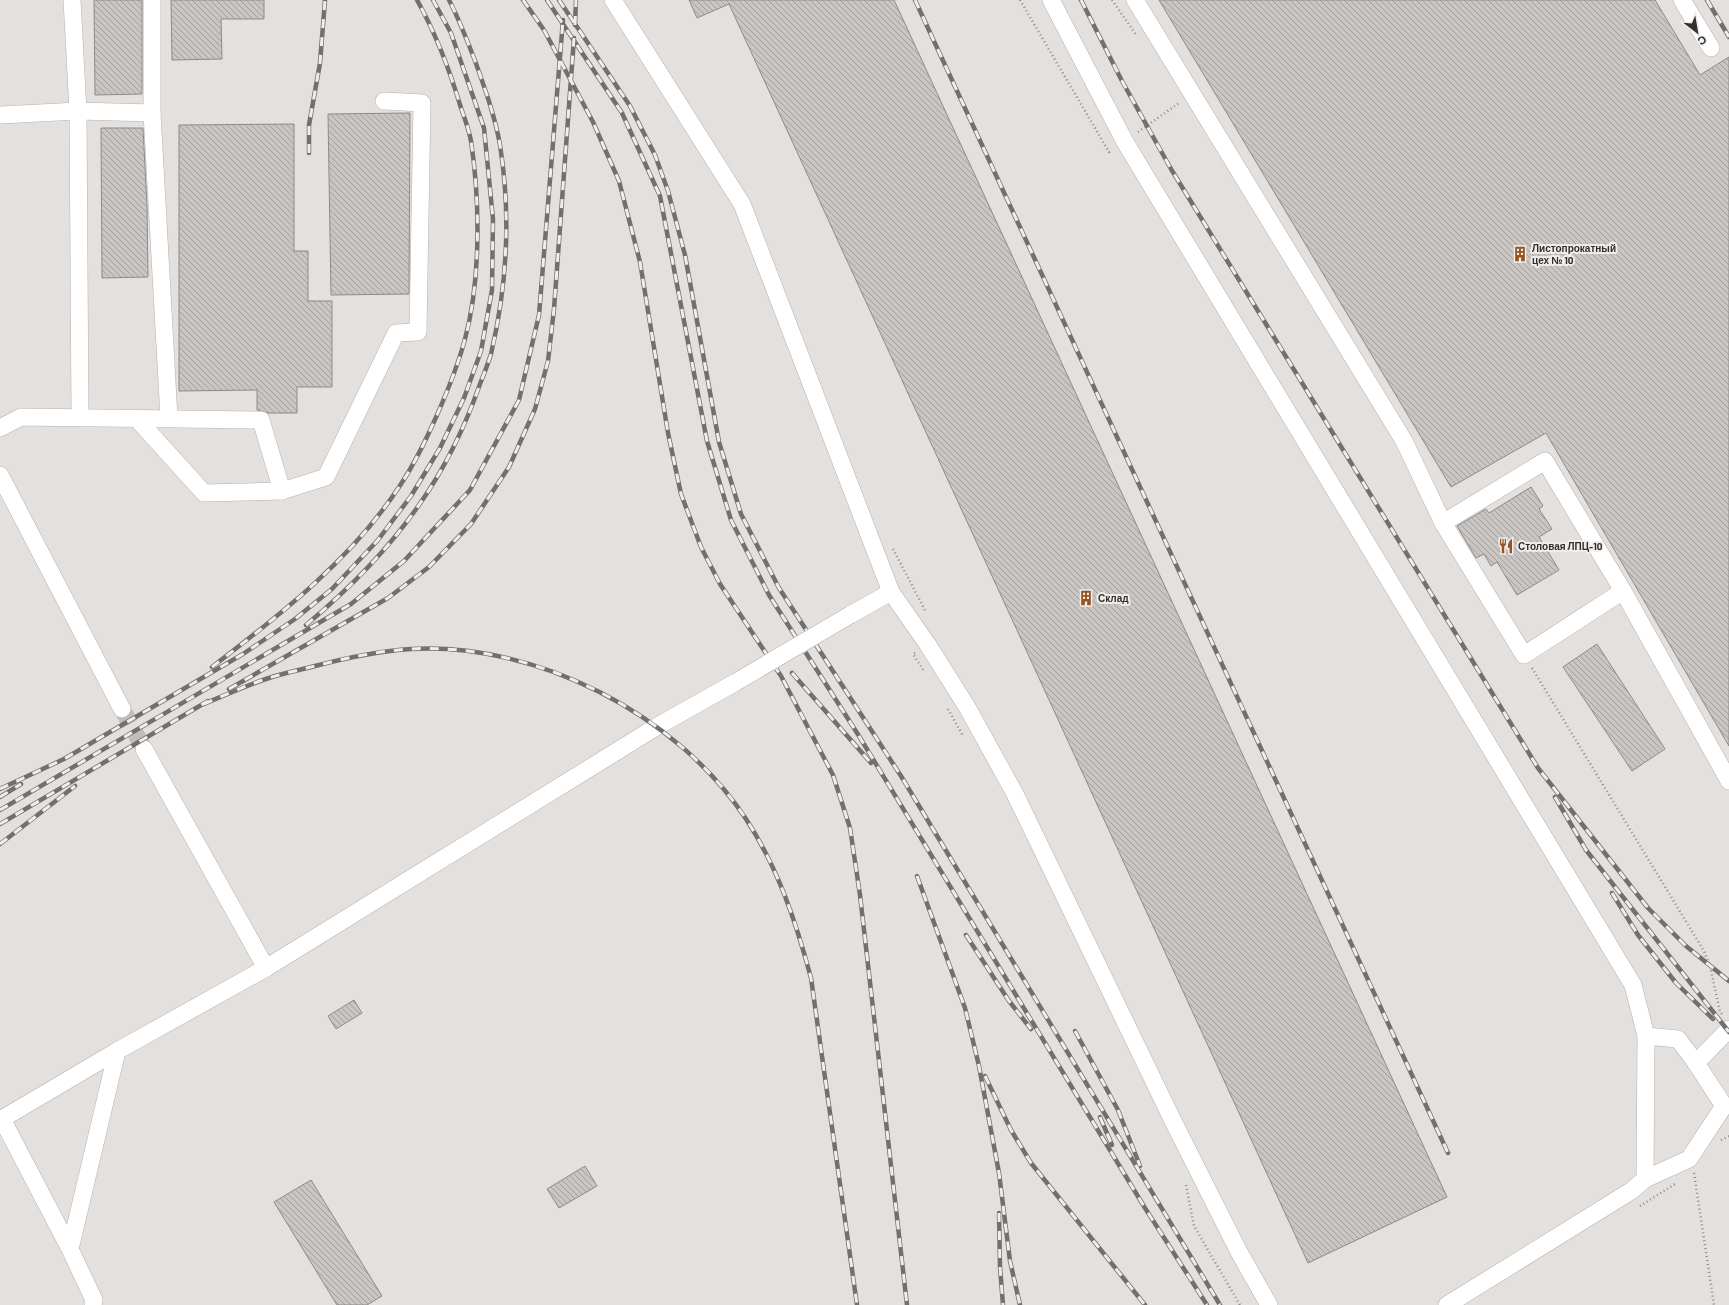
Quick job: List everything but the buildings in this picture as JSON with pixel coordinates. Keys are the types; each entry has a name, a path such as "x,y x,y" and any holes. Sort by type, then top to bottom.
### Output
{"lane":[{"path":"72,0 78,111 80,417"},
{"path":"152,0 152,113 169,418"},
{"path":"612,0 742,204 891,592 928,645 967,707 1015,794 1238,1252 1269,1305"},
{"path":"1051,0 1125,142 1633,985 1646,1036 1645,1179"},
{"path":"1135,0 1404,441 1443,523 1524,655 1623,592"},
{"path":"1682,0 1711,48"},
{"path":"138,420 204,493 282,491 326,477 396,333 418,332 422,103 384,101"},
{"path":"0,115 78,111 152,113"},
{"path":"0,428 21,417 80,417 138,420 169,418 260,420 282,491"},
{"path":"1443,523 1545,461 1623,592 1729,781"},
{"path":"0,475 122,709"},
{"path":"95,1303 70,1249 1,1120 117,1051 266,968 656,726 736,682 891,592"},
{"path":"144,749 266,968"},
{"path":"1696,1063 1729,1029"},
{"path":"1447,1305 1631,1191 1645,1179 1689,1159 1724,1106 1696,1063 1678,1039 1646,1036"},
{"path":"70,1249 117,1051"}],"path":[{"path":"1020,0 1109,152 1181,102"},
{"path":"1694,1173 1714,1305"}],"tunnel":[{"path":"122,709 144,749"}],"railway":[{"path":"309,153 309,125 320,63 325,0"},
{"path":"212,667 313,585 359,539 380,514 404,479 424,443 449,387 462,349 470,316 476,266 477,214 474,164 467,124 436,39 417,0"},
{"path":"0,789 64,759 243,654 295,619 332,589 378,540 411,496 440,448 464,398 481,351 492,290 493,219 484,128 451,33 433,0"},
{"path":"306,625 352,584 394,538 419,505 446,462 461,431 491,354 501,302 506,250 505,197 500,145 489,101 474,58 449,0"},
{"path":"523,0 544,30 593,122 619,181 640,262 668,433 681,494 701,547 720,584 781,676 833,775 850,828 860,895 907,1305"},
{"path":"547,0 622,113 660,196 707,441 731,520 769,595 859,736 1145,1208 1207,1305"},
{"path":"559,0 630,106 655,155 668,191 685,255 719,442 741,514 779,588 901,776 1220,1305"},
{"path":"575,25 576,0"},
{"path":"915,0 1448,1153"},
{"path":"1081,0 1122,81 1171,169 1538,768 1648,908 1686,946 1729,981"},
{"path":"1707,0 1729,37"},
{"path":"0,810 351,604 404,561 470,490 519,400 539,315 563,20"},
{"path":"229,689 388,598 429,567 471,524 509,467 535,409 548,361 554,309 574,38"},
{"path":"204,704 269,678 350,658 386,651 411,649 458,650 506,658 554,672 600,692 643,717 682,747 717,781 746,819 777,876 799,936 811,978 857,1305"},
{"path":"792,673 871,763"},
{"path":"0,824 208,701"},
{"path":"0,797 21,784"},
{"path":"0,844 75,786"},
{"path":"1555,797 1586,850 1729,1032"},
{"path":"917,876 965,1008 979,1066 999,1173 1010,1261 1020,1305"},
{"path":"1612,893 1638,935 1676,983 1713,1019"},
{"path":"966,935 1009,1001 1031,1029"},
{"path":"1075,1031 1118,1110 1140,1166"},
{"path":"985,1076 1011,1130 1031,1163 1145,1305"},
{"path":"1100,1117 1112,1145"},
{"path":"999,1213 1000,1267 1003,1305"}],"place":[{"name":"Листопрокатный цех № 10","path":"1520,254"},
{"name":"Столовая ЛПЦ-10","path":"1506,546"},
{"name":"Склад","path":"1086,598"}]}
